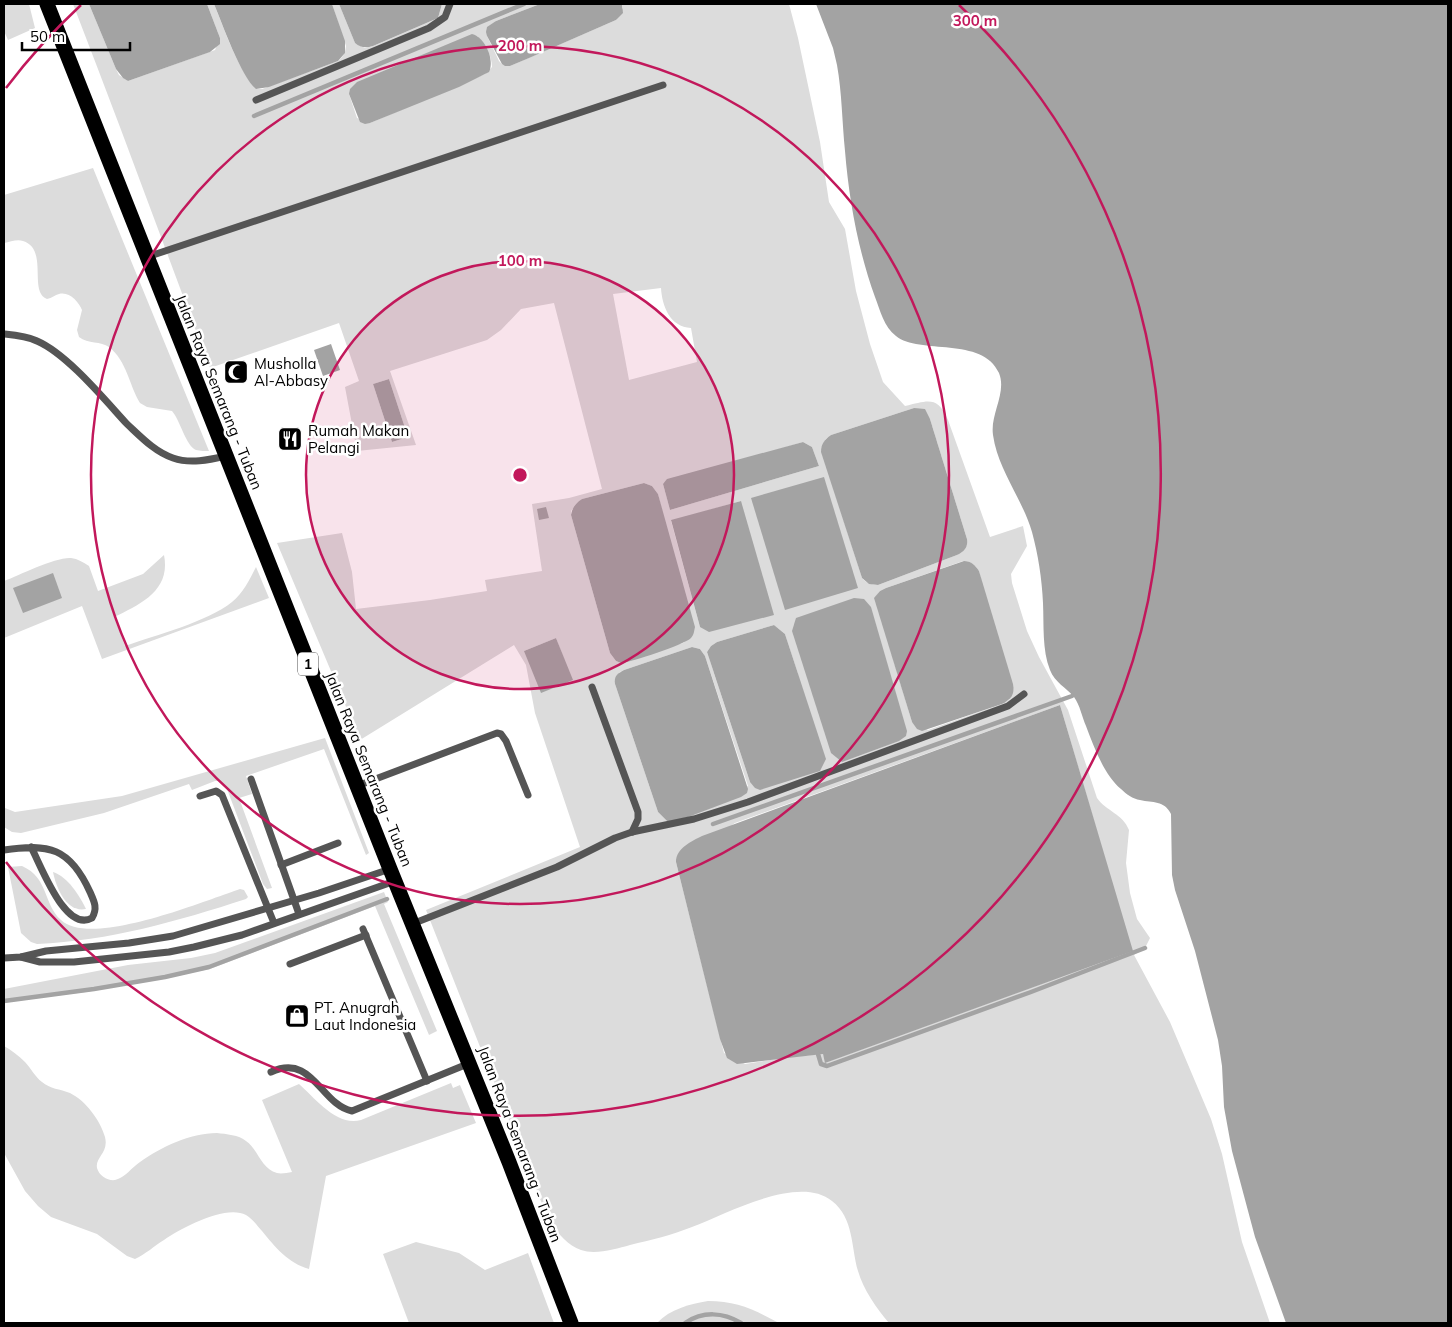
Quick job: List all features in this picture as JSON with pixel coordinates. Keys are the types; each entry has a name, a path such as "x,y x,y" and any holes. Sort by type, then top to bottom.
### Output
{"highway":[{"name":"Jalan Raya Semarang - Tuban","path":"47,4 412,924 510,1162 570,1323"}],"lane":[{"path":"256,100 429,28 445,17 450,4"},
{"path":"147,257 663,84"},
{"path":"4,334 22,336 50,348 65,360 142,438 162,453 187,461 226,456"},
{"path":"592,687 638,812 638,819 632,832"},
{"path":"412,924 557,867 615,838 632,832 694,819 748,802 1008,706 1024,694"},
{"path":"357,786 497,733 501,734 506,741 528,795"},
{"path":"251,780 299,914"},
{"path":"200,796 216,791 222,795 274,923"},
{"path":"281,865 338,843"},
{"path":"4,850 31,847 50,849 61,854 71,862 85,882 96,909 92,918 79,919 67,912 60,903 31,847"},
{"path":"4,958 21,957 46,951 173,936 268,908 393,875"},
{"path":"21,957 40,962 55,963 169,952 220,942 299,914 393,875"},
{"path":"290,964 364,932 427,1081"},
{"path":"271,1072 288,1067 300,1070 343,1108 352,1111 470,1063"}],"shaded area":[{"path":"4,4 29,4 35,28 8,40 4,31"},
{"path":"73,4 89,4 119,75 128,81 215,50 220,38 207,4 214,4 243,70 256,89 262,89 338,61 342,57 346,46 332,4 339,4 355,43 365,48 438,18 442,4 540,4 496,21 487,36 499,61 510,66 616,20 623,8 622,4 789,4 820,142 829,202 845,229 856,291 870,344 883,382 905,406 931,402 936,403 944,412 990,537 1023,526 1027,546 1011,574 1012,583 1027,631 1068,710 1097,798 1123,820 1129,830 1126,863 1130,893 1137,919 1150,938 1145,948 1134,955 1170,1022 1211,1119 1222,1154 1242,1242 1270,1323 889,1323 880,1312 860,1278 851,1233 844,1216 832,1201 818,1194 801,1192 762,1199 677,1232 599,1252 587,1251 572,1246 550,1224 426,910 580,847 535,713 526,665 514,645 360,740 277,543 342,533 352,572 356,609 487,591 485,580 542,571 532,504 569,498 602,489 554,303 521,309 501,330 487,340 390,371 416,445 357,451 345,387 359,381 339,323 210,368","holes":["477,36 488,50 492,67 485,74 370,123 357,118 349,94","661,288 665,308 673,320 684,327 691,328 697,362 629,380 613,294","389,379 408,437 392,442 373,384","914,408 930,419 967,539 967,545 957,555 878,585 865,581 862,578 822,452 826,439 831,435","803,442 812,447 819,466 670,510 663,484","644,483 652,486 658,494 692,636 683,643 621,663 616,661 610,653 571,511 582,499","741,501 700,627 671,521","963,561 974,565 979,571 1010,699 1002,704 928,730 912,722 875,598 880,591","774,625 785,634 798,674 750,782 707,652 717,642","556,638 564,659 524,651","692,647 700,649 705,656 748,786 668,822 658,812 615,684 620,672 624,670","1060,705 1132,951 826,1062 823,1054 745,1064 724,1053 676,862 735,823"]},
{"path":"89,4 207,4 220,38 220,44 210,52 128,81 116,69"},
{"path":"214,4 332,4 345,41 345,53 338,61 269,87 256,89 250,83 238,62"},
{"path":"339,4 442,4 438,18 373,46 366,47 355,43"},
{"path":"540,4 622,4 623,13 616,20 510,66 505,66 502,64 487,36 487,27 496,21"},
{"path":"816,4 1448,4 1448,1323 1286,1323 1255,1237 1232,1151 1224,1107 1222,1066 1218,1040 1195,951 1172,875 1171,814 1162,804 1137,799 1125,793 1109,776 1092,743 1076,700 1058,682 1050,670 1045,646 1042,585 1034,540 1028,520 1000,460 993,435 994,419 1001,388 999,373 991,362 979,354 965,350 906,342 888,328 883,318 859,243 847,169 837,65 833,48"},
{"path":"472,34 485,44 488,50 491,61 489,72 459,87 370,123 360,122 349,94 350,89 357,82"},
{"path":"93,168 209,451 192,448 172,411 147,407 140,403 124,366 109,347 86,341 79,337 77,330 82,310 73,298 63,293 47,299 42,295 39,288 35,252 31,246 21,240 4,243 4,195"},
{"path":"331,344 340,370 323,376 314,350"},
{"path":"389,379 408,437 392,442 373,384"},
{"path":"914,408 925,409 930,419 967,544 964,550 957,555 878,585 869,584 862,578 821,452 822,447 825,440 831,435"},
{"path":"803,442 812,447 819,466 670,510 663,484 667,479"},
{"path":"824,477 858,588 785,610 751,498"},
{"path":"644,483 652,486 658,494 695,627 692,637 679,645 621,663 616,661 610,653 571,515 572,510 582,499"},
{"path":"741,501 774,615 709,632 700,627 671,520"},
{"path":"546,507 549,518 539,520 537,509"},
{"path":"164,555 165,567 163,578 158,587 144,601 114,617 125,646 195,622 221,609 240,594 256,567 269,598 102,659 82,606 4,638 4,581 47,563 71,558 89,566 98,591 143,574"},
{"path":"964,561 973,564 979,571 1013,684 1013,694 1002,704 922,731 917,729 912,722 874,598 880,591 886,588"},
{"path":"53,573 62,598 23,613 13,588"},
{"path":"854,598 864,599 871,607 907,731 906,736 899,741 842,762 831,753 792,631 796,618"},
{"path":"774,625 785,634 826,759 820,771 760,790 755,788 750,782 707,652 717,642"},
{"path":"556,638 573,680 541,693 524,651"},
{"path":"692,647 700,649 705,656 748,789 747,793 741,797 688,817 668,822 658,812 615,684 615,679 624,670"},
{"path":"1060,705 1133,951 825,1063 823,1054 737,1064 727,1058 720,1039 676,862 682,849 702,836"},
{"path":"325,738 369,853 366,855 324,749 246,776 252,794 239,798 272,888 267,889 263,884 227,789 220,781 215,781 192,790 189,784 104,813 21,833 12,832 4,827 4,804 5,808 15,812 122,796"},
{"path":"22,866 37,877 55,914 61,920 76,927 97,929 121,926 175,911 240,889 244,890 248,897 195,915 143,929 90,939 37,944 31,942 21,933 8,867"},
{"path":"53,872 68,882 86,909 73,907 63,898"},
{"path":"384,892 388,902 384,904 437,1031 429,1035 375,906 210,969 86,992 4,1002 4,989 128,965 191,958 215,953"},
{"path":"4,1046 23,1060 37,1078 45,1084 76,1096 92,1112 103,1131 106,1142 97,1168 102,1176 110,1180 122,1177 148,1156 166,1146 197,1135 217,1133 243,1139 272,1171 277,1173 292,1172 262,1100 299,1084 327,1110 343,1119 352,1121 361,1120 451,1083 453,1088 460,1085 476,1123 326,1176 309,1269 288,1259 251,1218 237,1212 216,1215 192,1224 135,1259 127,1256 97,1234 51,1217 25,1191 4,1153"},
{"path":"416,1242 459,1253 485,1270 528,1253 554,1323 409,1323 383,1254"},
{"path":"708,1301 718,1301 745,1307 779,1323 657,1323 674,1311"}],"waterway":[{"path":"254,116 524,4"},
{"path":"713,824 1072,696"},
{"path":"4,1001 94,989 165,977 209,967 387,899"},
{"path":"818,1054 821,1064 827,1066 1031,992 1145,948"},
{"path":"685,1323 699,1316 713,1314 734,1319 741,1323"}],"place":[{"name":"Musholla Al-Abbasy","path":"236,372"},
{"name":"Rumah Makan Pelangi","path":"290,439"},
{"name":"PT. Anugrah Laut Indonesia","path":"297,1016"}]}
